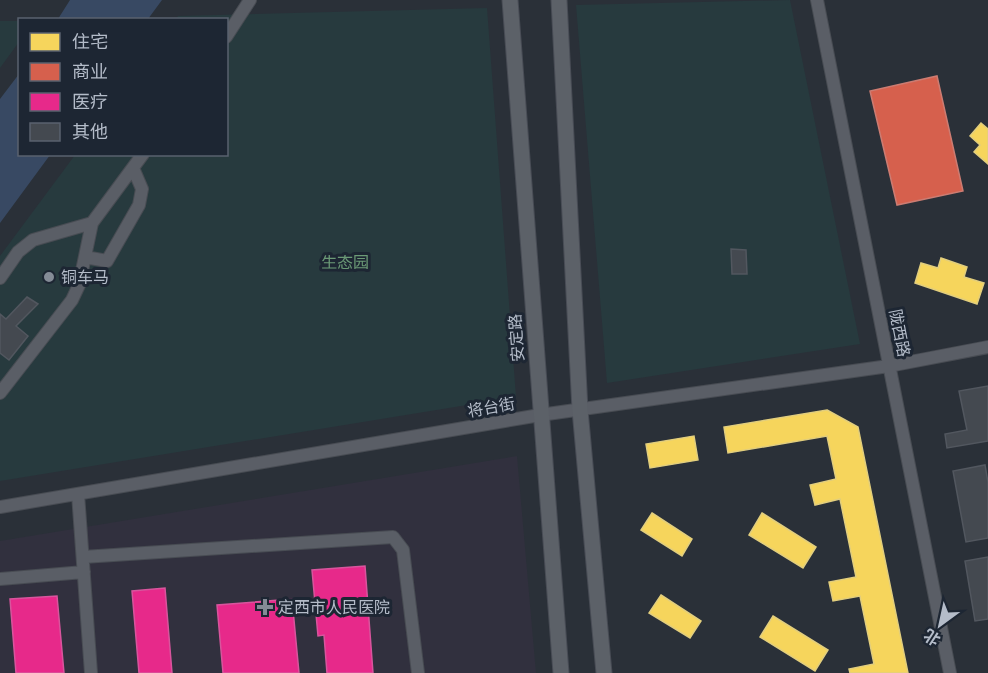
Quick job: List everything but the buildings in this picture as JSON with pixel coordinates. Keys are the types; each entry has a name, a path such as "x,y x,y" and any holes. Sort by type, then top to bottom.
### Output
{"main road":[{"name":"安定路","path":"510,0 561,673"},
{"path":"558,0 580,410 604,673"}],"street":[{"path":"228,34 250,0"},
{"name":"陇西路","path":"817,0 950,673"},
{"path":"0,393 72,300 79,285 92,223 142,156"},
{"path":"85,257 107,261 139,205 142,189 133,168"},
{"path":"0,278 18,252 33,240 92,223"},
{"name":"将台街","path":"0,507 540,415 889,366 988,347"},
{"path":"78,494 91,673"},
{"path":"82,558 393,537 403,550 418,673"},
{"path":"0,579 84,572"}],"shaded area":[{"name":"定西市人民医院","path":"517,456 536,673 0,673 0,541"}],"green space":[{"path":"790,0 860,344 607,383 576,5"},
{"name":"生态园","path":"487,8 516,397 0,481 0,256 74,156 228,156 228,18 177,18 178,16"},
{"path":"0,21 18,21 18,43 0,68"}],"water":[{"path":"70,0 162,0 149,18 59,18"},
{"path":"18,75 18,156 49,156 0,223 0,99"}],"place":[{"name":"铜车马","path":"49,277"},
{"name":"定西市人民医院","path":"265,607"}]}
